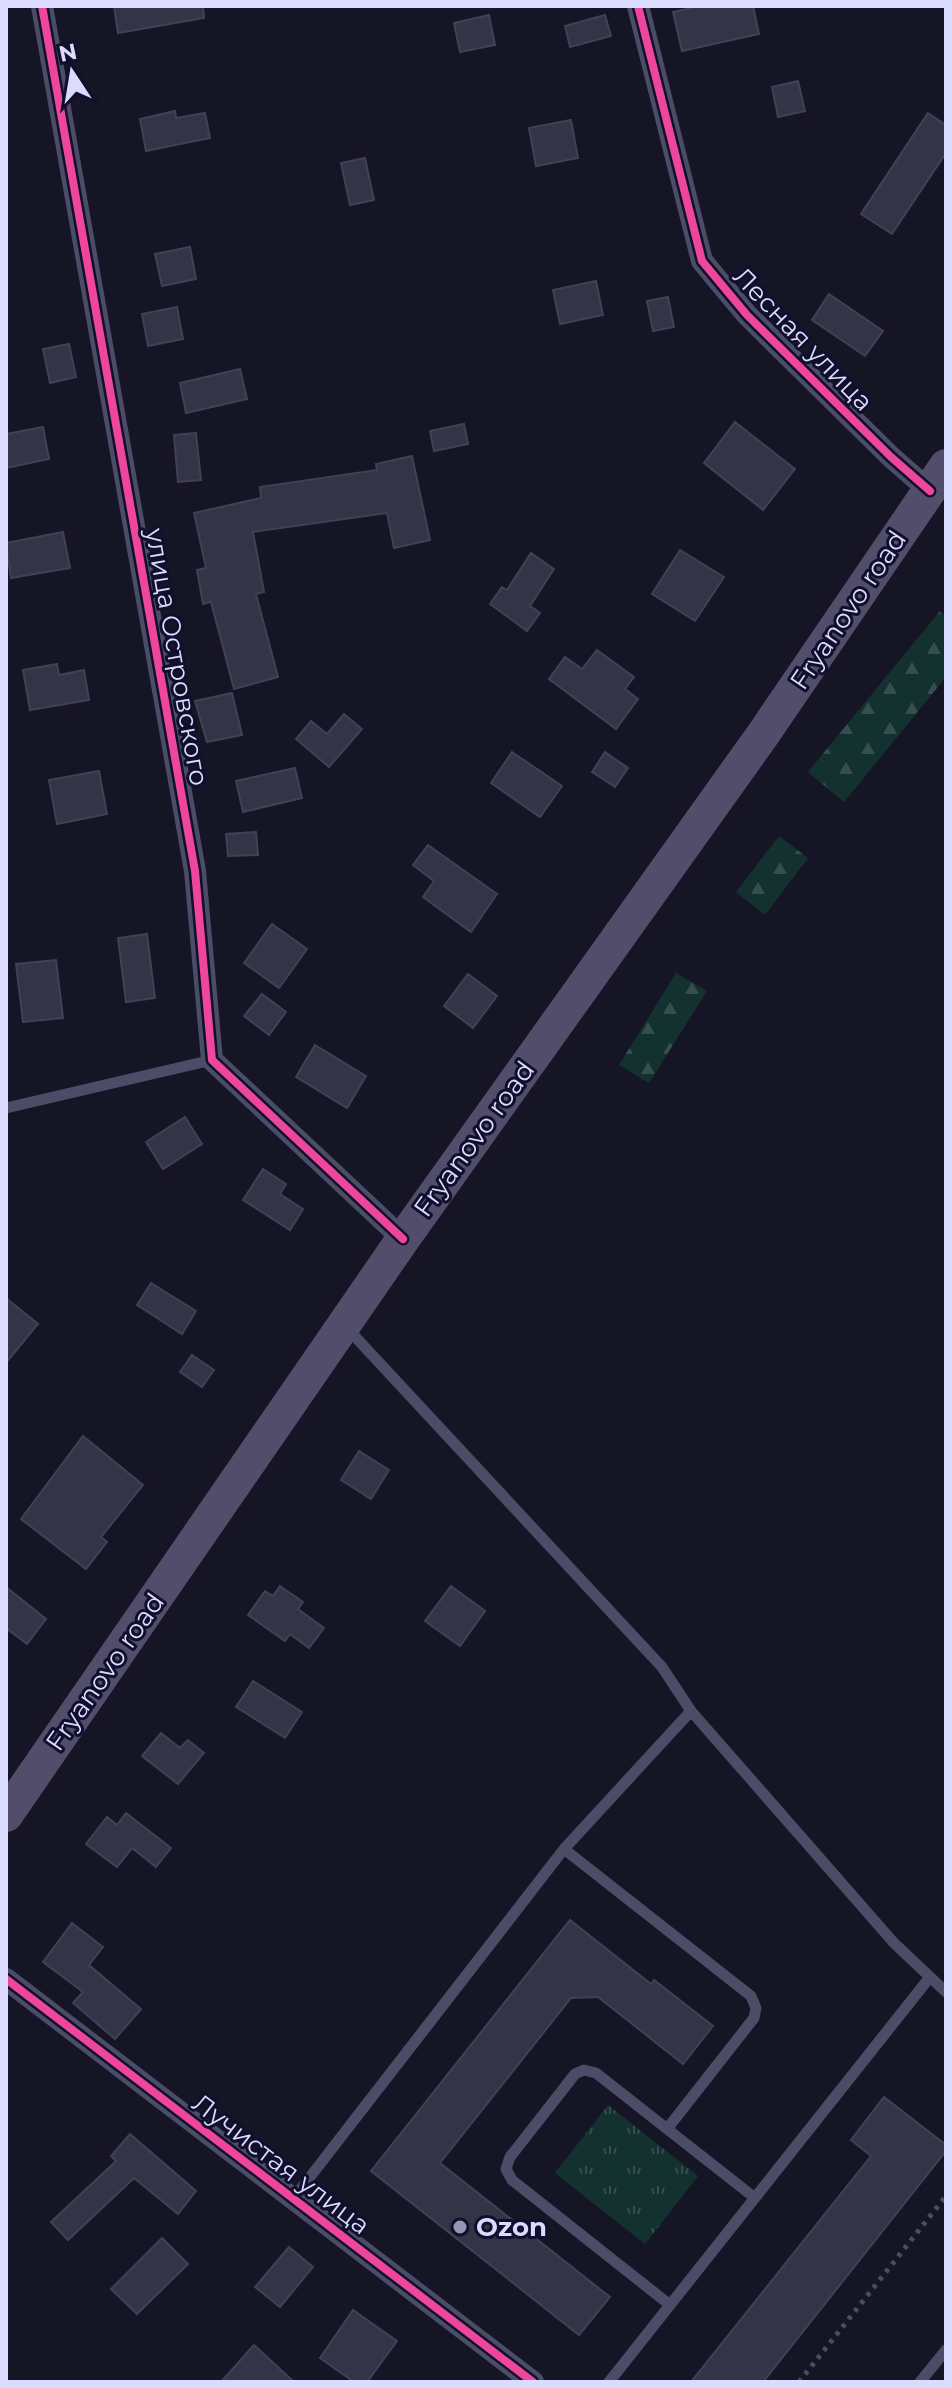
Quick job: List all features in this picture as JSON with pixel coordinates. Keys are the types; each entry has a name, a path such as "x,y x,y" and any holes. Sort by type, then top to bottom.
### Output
{"main road":[{"name":"Fryanovo road","path":"6,1815 403,1239 764,733 938,479"}],"street":[{"name":"улица Островского","path":"42,6 195,871 212,1060"},
{"name":"Лесная улица","path":"638,6 702,261 747,315 891,457 938,479"},
{"path":"212,1060 403,1239"},
{"name":"Лучистая улица","path":"6,1979 533,2382"}],"lane":[{"path":"6,1108 212,1060"},
{"path":"344,1324 662,1667 691,1711 894,1943 946,1992"},
{"path":"293,2199 564,1849 691,1711"},
{"path":"564,1849 751,1996 756,2008 754,2018 667,2129"},
{"path":"609,2382 930,1977"},
{"path":"670,2305 512,2180 506,2169 510,2157 575,2074 584,2070 596,2073 755,2198"},
{"path":"920,2382 946,2350"}],"path":[{"path":"799,2382 946,2196"}],"green space":[{"path":"940,611 946,616 946,677 844,802 808,772"},
{"path":"779,836 808,858 765,915 736,892"},
{"path":"676,973 707,991 649,1083 619,1065"},
{"path":"608,2105 698,2176 645,2244 555,2173"}],"building":[{"path":"114,6 203,6 204,18 118,33"},
{"path":"700,6 753,6 759,34 682,51 673,12"},
{"path":"489,15 495,45 460,52 454,23"},
{"path":"605,15 611,36 570,47 565,26"},
{"path":"798,81 805,111 778,117 772,87"},
{"path":"175,111 176,118 205,113 210,138 146,151 140,119"},
{"path":"928,113 946,125 946,153 892,234 861,214"},
{"path":"571,120 578,158 536,166 529,128"},
{"path":"365,158 374,200 350,205 341,163"},
{"path":"190,247 196,279 162,286 155,254"},
{"path":"596,281 603,315 560,324 553,290"},
{"path":"829,294 883,331 865,356 812,320"},
{"path":"668,297 674,327 653,331 647,301"},
{"path":"177,307 183,339 148,346 142,314"},
{"path":"69,344 76,377 50,383 43,349"},
{"path":"240,369 247,399 186,413 180,383"},
{"path":"735,422 795,469 763,510 704,463"},
{"path":"464,424 468,444 434,451 430,431"},
{"path":"43,427 49,459 6,468 6,434"},
{"path":"196,433 201,480 178,482 174,435"},
{"path":"412,456 430,540 394,548 387,513 253,532 264,592 256,594 278,677 234,689 211,602 203,604 197,570 206,568 194,513 261,498 260,487 377,470 376,464"},
{"path":"63,532 70,568 11,578 6,543"},
{"path":"680,550 724,577 695,621 652,594"},
{"path":"531,553 554,569 530,606 540,613 527,631 490,604 502,587 507,590"},
{"path":"597,650 634,677 625,689 638,699 616,729 549,679 565,657 582,669"},
{"path":"57,664 59,675 84,670 89,700 30,710 23,670"},
{"path":"232,693 242,735 207,742 195,701"},
{"path":"344,714 362,729 329,767 296,739 311,721 327,734"},
{"path":"512,752 562,786 540,817 491,783"},
{"path":"605,752 628,768 615,787 592,772"},
{"path":"295,768 302,798 243,812 236,781"},
{"path":"99,771 107,814 57,824 49,780"},
{"path":"256,832 258,855 228,856 226,834"},
{"path":"428,845 497,894 471,932 423,897 434,881 413,865"},
{"path":"272,924 307,949 279,988 244,963"},
{"path":"147,934 155,998 126,1002 118,938"},
{"path":"56,960 63,1018 23,1022 16,964"},
{"path":"468,974 497,996 473,1028 444,1006"},
{"path":"262,994 286,1012 269,1035 244,1016"},
{"path":"315,1045 366,1076 347,1108 296,1077"},
{"path":"185,1117 202,1144 163,1169 146,1142"},
{"path":"263,1169 286,1184 280,1194 303,1209 290,1230 243,1200"},
{"path":"151,1283 196,1311 182,1334 137,1305"},
{"path":"6,1298 38,1324 6,1363"},
{"path":"192,1355 214,1370 202,1387 180,1372"},
{"path":"83,1436 143,1485 101,1537 107,1542 86,1569 21,1519"},
{"path":"359,1451 389,1470 371,1499 341,1480"},
{"path":"280,1586 303,1602 298,1609 324,1628 309,1648 290,1634 285,1641 248,1615 265,1591 273,1596"},
{"path":"451,1586 485,1611 460,1646 425,1621"},
{"path":"6,1587 46,1619 27,1644 6,1628"},
{"path":"253,1681 302,1712 285,1738 236,1707"},
{"path":"161,1733 180,1748 188,1740 204,1753 178,1784 142,1756"},
{"path":"126,1813 171,1848 156,1867 132,1848 117,1867 86,1844 107,1817 117,1825"},
{"path":"570,1920 651,1984 654,1980 713,2026 683,2064 598,1997 571,1998 440,2163 610,2297 579,2335 371,2171"},
{"path":"72,1923 103,1947 89,1965 141,2009 115,2039 73,2003 83,1992 43,1962"},
{"path":"884,2097 946,2145 946,2151 763,2382 691,2382 871,2156 851,2140"},
{"path":"130,2134 196,2191 178,2214 134,2178 68,2240 51,2222 116,2161 111,2156"},
{"path":"162,2238 188,2264 137,2314 111,2289"},
{"path":"289,2247 313,2267 280,2307 255,2287"},
{"path":"353,2310 397,2341 367,2382 354,2382 320,2358"},
{"path":"254,2345 294,2382 221,2382"}],"cycle path":[{"path":"42,6 195,871 212,1060 403,1239"},
{"path":"638,6 702,261 747,315 891,457 930,491"},
{"path":"6,1979 533,2382"}],"place":[{"name":"Ozon","path":"460,2227"}]}
